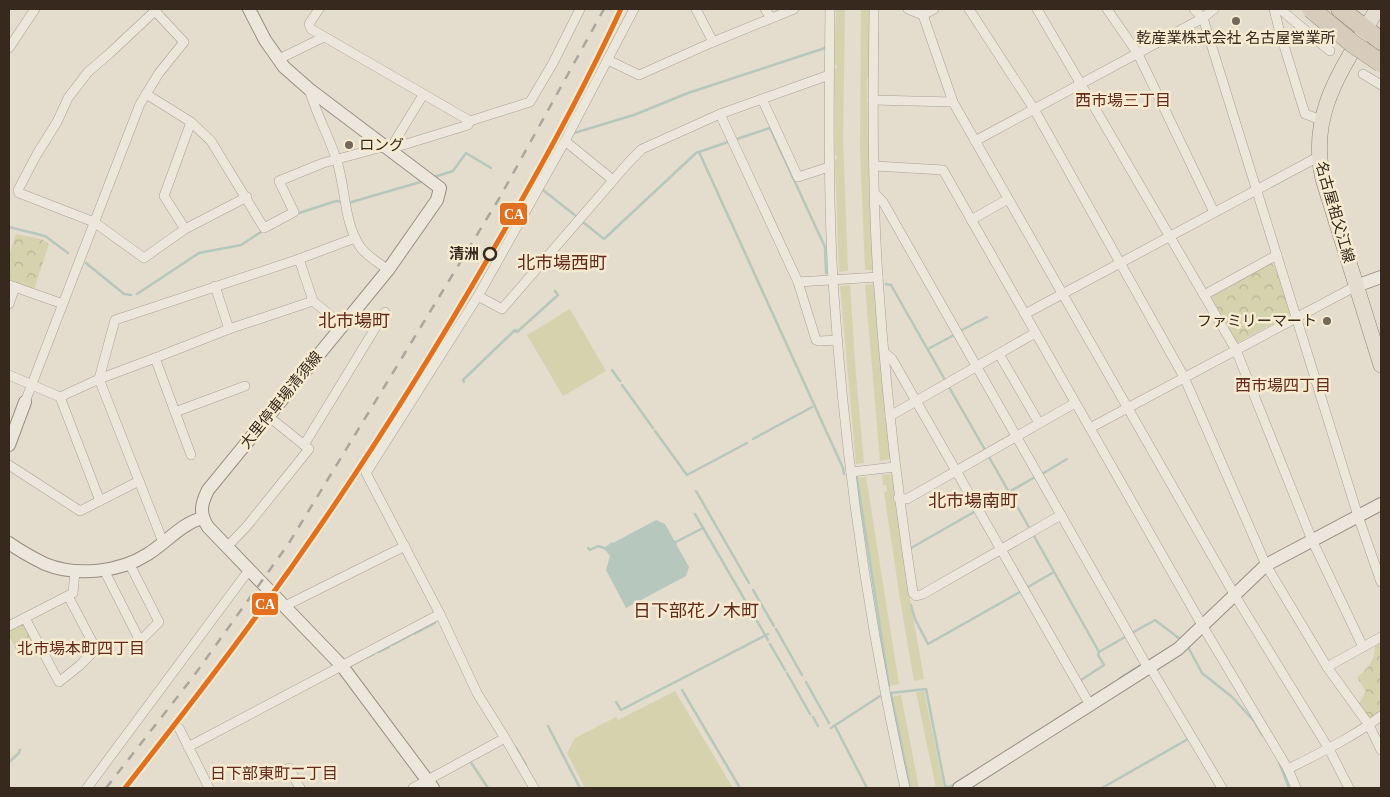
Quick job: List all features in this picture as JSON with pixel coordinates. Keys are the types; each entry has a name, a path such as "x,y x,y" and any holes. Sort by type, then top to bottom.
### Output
{"highway":[{"path":"1311,9 1353,44 1381,64"},
{"path":"1329,9 1381,49"},
{"path":"1340,9 1381,41"}],"main road":[{"name":"大里停車場清須線","path":"202,518 201,508 208,490 388,270 437,200 440,188 309,89 284,67 249,9"},
{"name":"名古屋祖父江線","path":"1377,9 1345,62 1328,100 1319,131 1318,157 1323,179 1381,365"},
{"path":"1356,286 1381,277"},
{"path":"9,444 25,402"},
{"path":"958,788 1178,649 1266,565 1381,504"},
{"path":"9,543 45,564 75,571 104,570 129,563 148,554 190,521 202,518 208,527 342,666 431,784"}],"street":[{"path":"9,48 36,9"},
{"path":"319,9 309,24 311,29 470,121"},
{"path":"146,94 191,122 212,141 264,228 294,212 279,181 322,163 388,148 468,125 470,121 530,102 553,63 580,9"},
{"path":"534,788 506,738 477,693 440,614 366,473 478,296 565,140 634,9"},
{"path":"696,9 714,42"},
{"path":"765,9 771,18"},
{"path":"608,60 639,75 794,9"},
{"path":"830,9 829,167 833,280 838,340 851,472 871,613 905,788"},
{"path":"874,9 873,100 878,277 898,498 913,593 916,596 923,594 1061,515"},
{"path":"908,9 923,15 953,102 1234,594 1329,749 1348,788"},
{"path":"923,15 934,9"},
{"path":"969,9 1034,109 1184,378 1266,565 1327,667 1369,725 1381,750"},
{"path":"1037,9 1236,350 1312,540 1362,648"},
{"path":"1107,9 1138,54 1214,212"},
{"path":"1194,9 1203,18 1358,516 1381,582"},
{"path":"975,141 1138,54 1203,18 1214,9"},
{"path":"1274,9 1305,114 1322,120"},
{"path":"1280,9 1330,51"},
{"path":"25,402 94,222 140,104 159,73 184,42 156,10 88,72 68,98 58,122 37,154 18,190 19,193 94,222 144,258 186,229 247,197"},
{"path":"279,59 324,37"},
{"path":"1363,74 1381,85"},
{"path":"478,296 502,309 642,149 720,114 830,75"},
{"path":"309,89 337,159 346,204 356,238 361,249 388,270"},
{"path":"388,148 423,95"},
{"path":"762,99 798,177 829,167"},
{"path":"873,100 953,102"},
{"path":"720,114 798,282 816,340 838,340"},
{"path":"186,229 164,196 191,122"},
{"path":"565,140 613,180"},
{"path":"1025,314 1318,157"},
{"path":"875,166 942,170 1202,625 1288,769 1296,788"},
{"path":"875,194 882,202 1149,668 1222,788"},
{"path":"971,220 1008,199"},
{"path":"163,542 99,379 115,320 299,259 356,238"},
{"path":"1204,295 1277,255"},
{"path":"299,259 313,301 342,325"},
{"path":"798,282 878,277"},
{"path":"9,304 12,286 63,304"},
{"path":"215,286 229,329"},
{"path":"1090,428 1356,286"},
{"path":"60,397 99,379 229,329 313,301"},
{"path":"304,445 385,312"},
{"path":"890,416 1036,333"},
{"path":"885,352 892,359 1090,705"},
{"path":"999,354 1039,423"},
{"path":"154,358 191,455"},
{"path":"9,376 60,397 100,501"},
{"path":"175,412 245,386"},
{"path":"898,498 907,499 1075,403"},
{"path":"227,547 247,526 309,449 268,416"},
{"path":"9,465 80,511 139,481"},
{"path":"851,472 895,467"},
{"path":"286,606 405,546"},
{"path":"104,570 140,641 159,622 129,563"},
{"path":"87,788 249,570"},
{"path":"9,626 73,593 75,571"},
{"path":"24,618 58,682 79,666 96,648 68,596"},
{"path":"188,747 440,614"},
{"path":"1327,667 1381,637"},
{"path":"1288,769 1329,749 1381,716"},
{"path":"179,728 210,788"},
{"path":"413,788 431,784 506,738"},
{"path":"289,768 300,788"}],"green space":[{"path":"836,9 845,9 843,138 848,271 839,272 835,160 837,159 835,155 834,69 837,68 837,65 834,65"},
{"path":"861,9 870,9 869,76 867,78 868,143 871,146 875,270 865,270 860,148"},
{"path":"16,234 41,239 49,244 34,290 9,280 9,255"},
{"path":"1271,263 1275,266 1290,312 1288,316 1239,342 1235,342 1211,300 1212,296"},
{"path":"875,284 892,459 880,461 865,285"},
{"path":"850,285 864,463 856,464 840,286"},
{"path":"570,309 606,371 563,396 527,335"},
{"path":"892,474 924,679 914,681 884,492 887,491 886,485 883,485 882,475"},
{"path":"866,477 899,684 890,686 858,478"},
{"path":"20,624 24,625 33,642 17,651 9,636 9,631"},
{"path":"1380,643 1381,711 1373,717 1369,717 1359,703 1366,692 1357,677 1365,671 1374,655 1375,645"},
{"path":"675,691 733,788 585,788 567,753 575,738 616,717 618,720"},
{"path":"924,691 944,788 936,788 916,692"},
{"path":"901,695 919,788 911,788 892,697"}],"shaded area":[{"path":"656,520 665,524 677,542 676,544 689,567 686,576 626,608 606,570 610,556 604,548"}],"waterway":[{"path":"574,133 634,115 688,93 825,48"},
{"path":"737,139 770,128 825,247 826,273"},
{"path":"583,222 604,239 696,153 728,142"},
{"path":"699,152 843,468 844,474"},
{"path":"434,177 453,171 466,153 491,168"},
{"path":"348,203 424,181"},
{"path":"543,190 576,216"},
{"path":"296,214 336,201 343,202"},
{"path":"9,227 45,236 68,253"},
{"path":"137,294 199,253 241,245 264,230"},
{"path":"86,263 124,294 131,295"},
{"path":"886,284 891,285 945,380"},
{"path":"464,382 463,380 515,330 517,332 558,295 555,291"},
{"path":"960,331 987,317"},
{"path":"928,349 954,335"},
{"path":"612,370 620,381"},
{"path":"622,385 653,428"},
{"path":"949,387 985,450"},
{"path":"753,439 812,407"},
{"path":"655,431 687,475 747,443"},
{"path":"989,457 1030,529"},
{"path":"1042,474 1067,459"},
{"path":"983,507 1035,477"},
{"path":"857,478 889,686"},
{"path":"696,491 749,583"},
{"path":"911,548 974,512"},
{"path":"695,514 768,640"},
{"path":"674,543 703,528"},
{"path":"1034,536 1099,652 1125,637"},
{"path":"588,548 590,550 598,546 607,549"},
{"path":"1028,587 1054,572"},
{"path":"753,590 774,626"},
{"path":"911,605 915,619 928,644 1020,592"},
{"path":"1132,633 1155,620 1180,639"},
{"path":"414,634 435,623"},
{"path":"776,629 802,675"},
{"path":"616,702 621,710 768,634"},
{"path":"392,645 411,635"},
{"path":"770,644 785,670"},
{"path":"378,652 389,647"},
{"path":"1188,647 1202,673 1232,697 1254,721 1263,736"},
{"path":"1081,680 1104,665 1098,655 1099,652"},
{"path":"366,658 374,654"},
{"path":"352,665 362,660"},
{"path":"1119,679 1139,666"},
{"path":"787,673 810,714"},
{"path":"806,682 829,723"},
{"path":"910,788 891,693 926,689 945,786 949,787 958,782"},
{"path":"682,690 740,788"},
{"path":"831,728 880,696"},
{"path":"813,717 818,726"},
{"path":"548,726 580,788"},
{"path":"835,726 867,788"},
{"path":"1102,788 1188,739"},
{"path":"516,748 526,765"},
{"path":"9,762 20,750"},
{"path":"470,761 488,788"},
{"path":"1279,762 1289,788"}],"railway":[{"path":"106,788 193,677 289,543 500,197 604,9"}],"transit line":[{"name":"CA","path":"125,788 207,683 287,574 377,440 463,302 525,195 559,134 621,9"}],"place":[{"name":"乾産業株式会社 名古屋営業所","path":"1236,21"},
{"name":"ロング","path":"349,145"},
{"name":"清洲","path":"490,254"},
{"name":"ファミリーマート","path":"1327,321"}],"district":[{"name":"西市場三丁目","path":"1123,100"},
{"name":"北市場西町","path":"562,263"},
{"name":"北市場町","path":"354,321"},
{"name":"西市場四丁目","path":"1283,385"},
{"name":"北市場南町","path":"973,501"},
{"name":"日下部花ノ木町","path":"696,611"},
{"name":"北市場本町四丁目","path":"81,648"},
{"name":"日下部東町二丁目","path":"274,773"}]}
